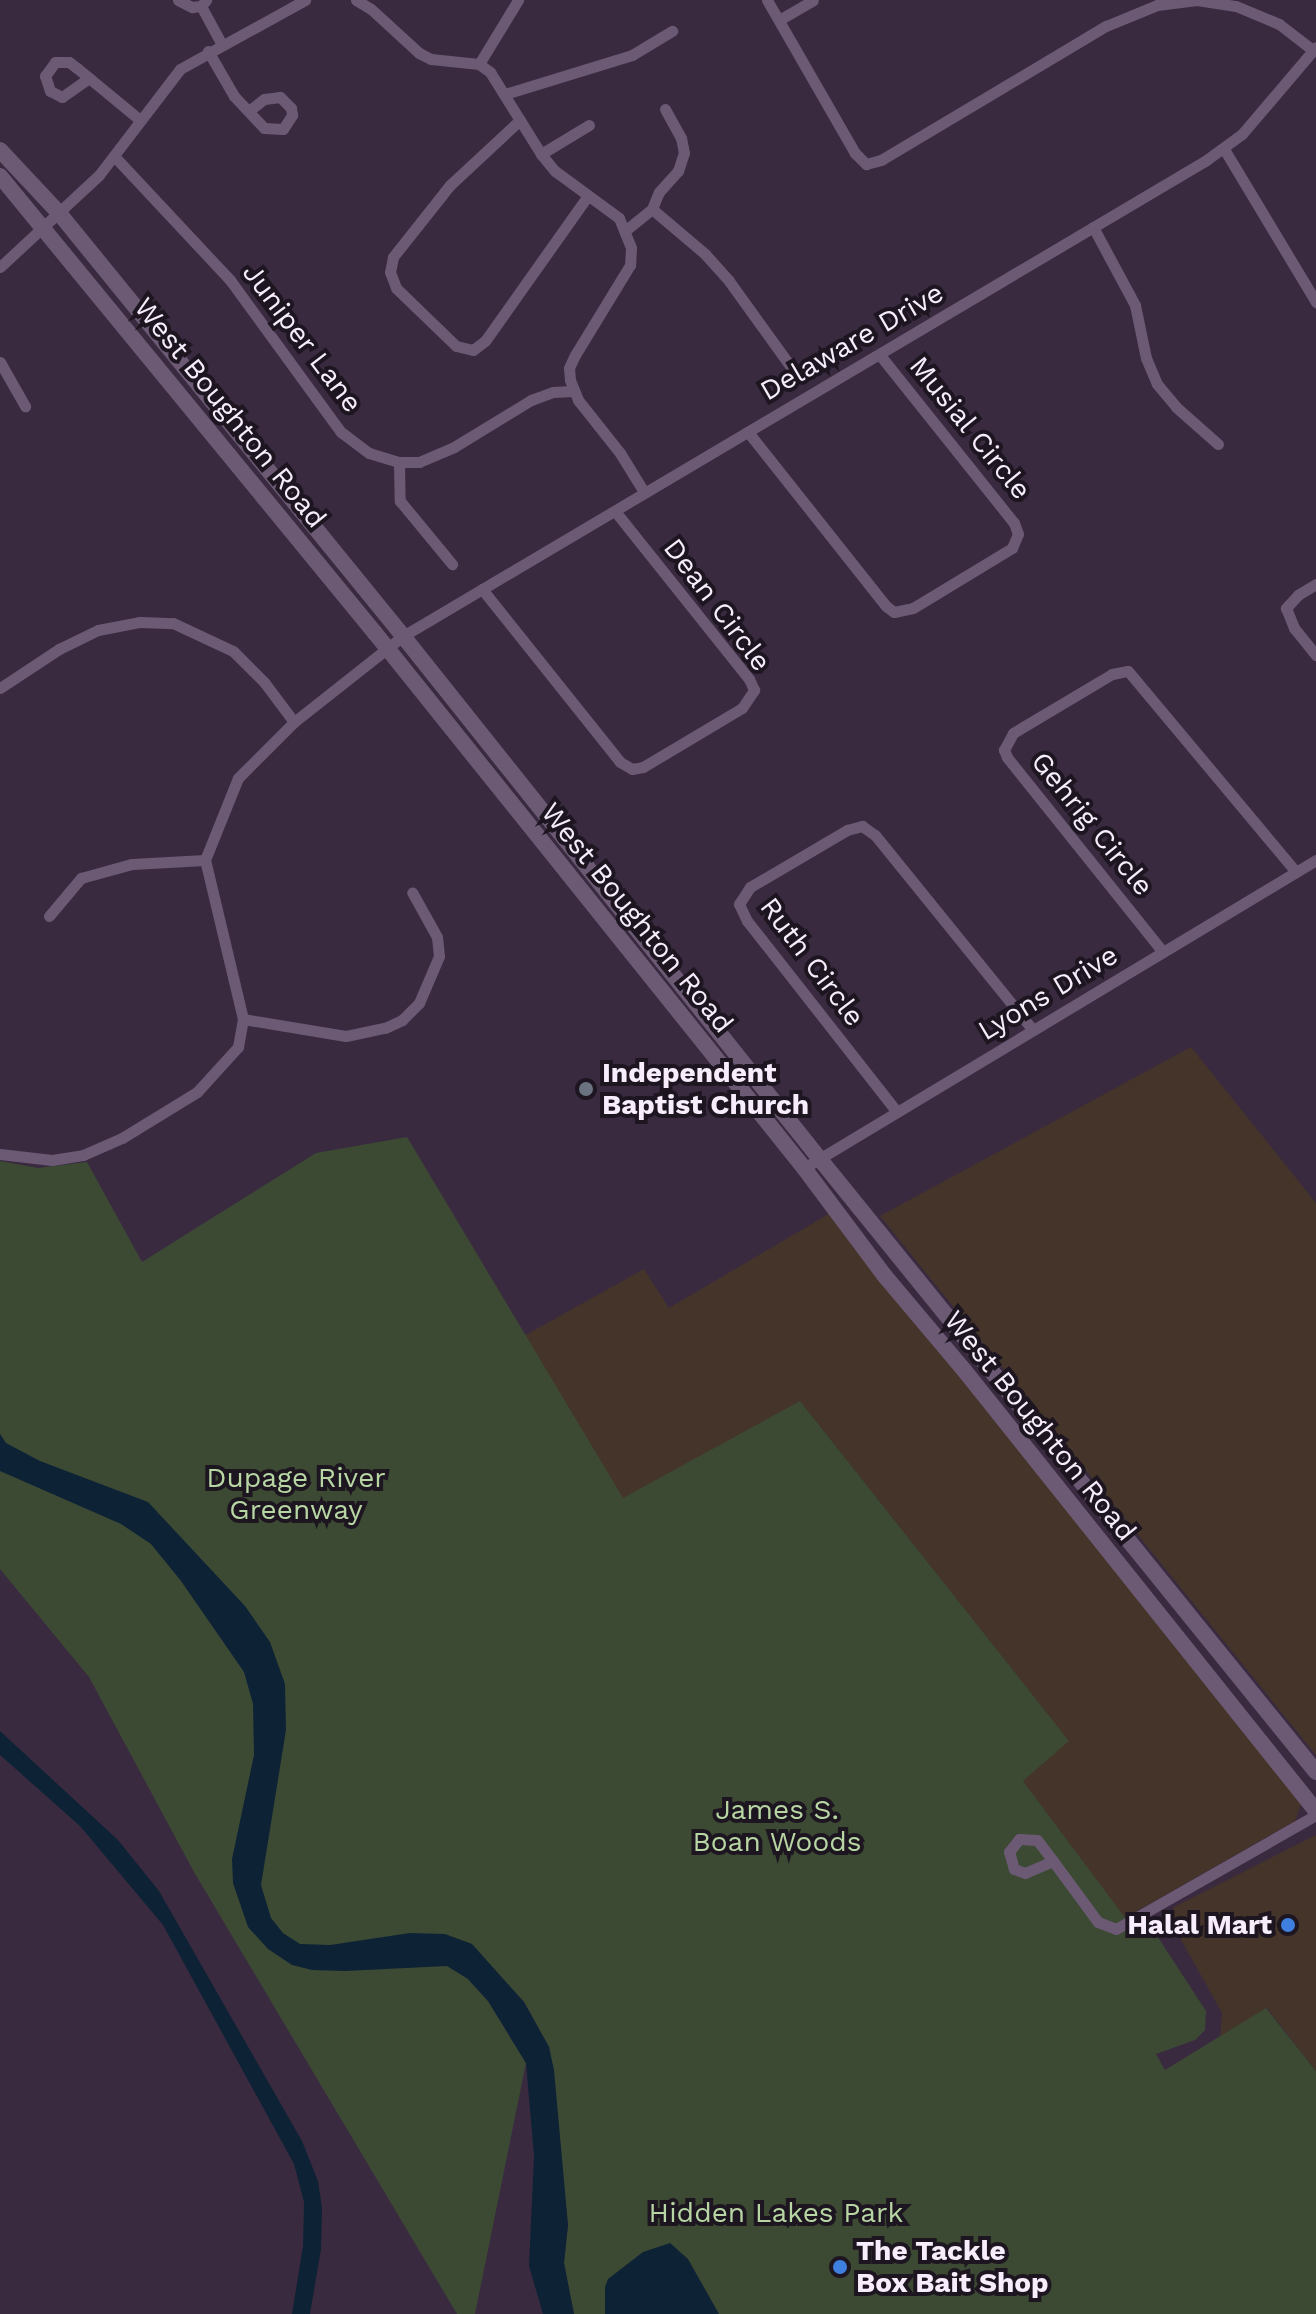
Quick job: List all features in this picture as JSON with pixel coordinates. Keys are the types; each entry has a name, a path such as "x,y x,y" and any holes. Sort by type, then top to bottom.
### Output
{"main road":[{"name":"West Boughton Road","path":"0,150 59,213 403,636 819,1158 1316,1772"},
{"name":"West Boughton Road","path":"0,176 387,648 1316,1813"}],"street":[{"path":"178,0 185,6 204,3 221,43"},
{"path":"0,267 59,213 114,156 180,69 221,43 305,0"},
{"path":"356,0 374,4 419,53 431,59 479,64 490,72 541,154 587,197 619,218 631,248 630,265 569,368 573,391 620,453 644,492"},
{"path":"479,64 518,0"},
{"path":"767,0 855,153 866,164 881,160 1113,22 1157,5 1197,0 1236,6 1279,24 1315,49"},
{"path":"779,20 813,0"},
{"path":"505,94 632,55 672,31"},
{"name":"Delaware Drive","path":"205,860 238,778 294,722 403,636 1224,149 1242,134 1315,49"},
{"path":"208,51 234,96 250,110"},
{"path":"89,78 140,120"},
{"path":"626,230 652,209 659,192 678,171 684,153 681,138 665,109"},
{"path":"520,120 450,185 393,257 390,272 396,288 456,346 473,350 485,341 587,197"},
{"path":"541,154 589,125"},
{"path":"1224,149 1316,302"},
{"name":"Juniper Lane","path":"114,156 230,280 341,432 369,453 399,462"},
{"path":"652,209 705,254 729,281 791,367"},
{"path":"1093,227 1135,305 1146,358 1157,384 1176,407 1218,444"},
{"name":"Musial Circle","path":"748,432 886,606 894,612 913,608 1012,548 1018,534 1014,523 880,355"},
{"path":"0,362 25,406"},
{"path":"452,564 400,501 399,462 430,457 454,447 531,400 553,392 573,391"},
{"name":"Dean Circle","path":"482,589 620,762 632,769 643,767 742,708 754,690 749,679 615,511"},
{"path":"1316,584 1298,595 1286,608 1294,628 1316,655"},
{"path":"0,688 59,649 98,630 140,622 173,623 233,651 264,682 294,722"},
{"name":"Gehrig Circle","path":"1163,952 1007,757 1004,750 1013,733 1112,674 1128,671 1296,872"},
{"name":"Ruth Circle","path":"897,1112 741,911 741,896 750,887 847,830 862,826 875,835 1033,1030"},
{"path":"5,1155 52,1160 83,1155 122,1138 186,1101 238,1047 243,1019 205,860 132,864 81,878 49,916"},
{"name":"Lyons Drive","path":"804,1168 1316,860"},
{"path":"243,1019 346,1036 385,1028 402,1020 419,1003 439,956 437,937 412,892"},
{"path":"714,1056 731,1048"},
{"path":"866,1250 886,1240"},
{"path":"1053,1861 1098,1922 1116,1929 1316,1813"}],"shaded area":[{"path":"1191,1047 1316,1203 1316,1755 880,1216"},
{"path":"832,1212 1296,1794 1301,1805 1295,1821 1125,1918 1023,1781 1068,1740 800,1401 623,1499 524,1336 644,1269 669,1308"},
{"path":"1316,1835 1316,2071 1267,2008 1220,2037 1222,2013 1170,1920 1174,1907"}],"green space":[{"path":"407,1137 623,1498 800,1401 1069,1741 1023,1781 1135,1931 1150,1925 1206,2011 1205,2030 1195,2040 1156,2054 1165,2070 1266,2008 1316,2071 1316,2314 574,2314 564,2263 568,2225 549,2047 524,2002 472,1945 468,1979 488,2001 526,2063 475,2314 457,2314 194,1872 89,1677 0,1569 0,1161 38,1168 87,1162 142,1262 316,1153"}],"water":[{"path":"0,1434 6,1443 40,1461 148,1502 245,1606 270,1642 285,1684 286,1730 261,1885 271,1918 283,1933 300,1944 330,1945 410,1933 445,1934 472,1944 524,2002 549,2047 554,2070 568,2225 564,2263 574,2314 543,2314 529,2266 534,2156 526,2063 488,2001 468,1979 447,1966 345,1971 312,1970 292,1965 268,1949 248,1927 233,1883 232,1859 254,1755 253,1704 244,1672 181,1581 151,1544 121,1524 0,1471"},
{"path":"0,1731 118,1840 159,1891 302,2141 318,2181 322,2208 321,2249 310,2314 292,2314 303,2246 304,2202 294,2164 163,1925 80,1826 0,1755"},
{"path":"670,2243 688,2259 719,2314 605,2314 608,2279 643,2252"}],"place":[{"name":"Independent Baptist Church","path":"586,1089"},
{"name":"Halal Mart","path":"1288,1925"},
{"name":"The Tackle Box Bait Shop","path":"840,2267"}],"park label":[{"name":"Dupage River Greenway","path":"296,1494"},
{"name":"James S. Boan Woods","path":"777,1826"},
{"name":"Hidden Lakes Park","path":"776,2213"}]}
